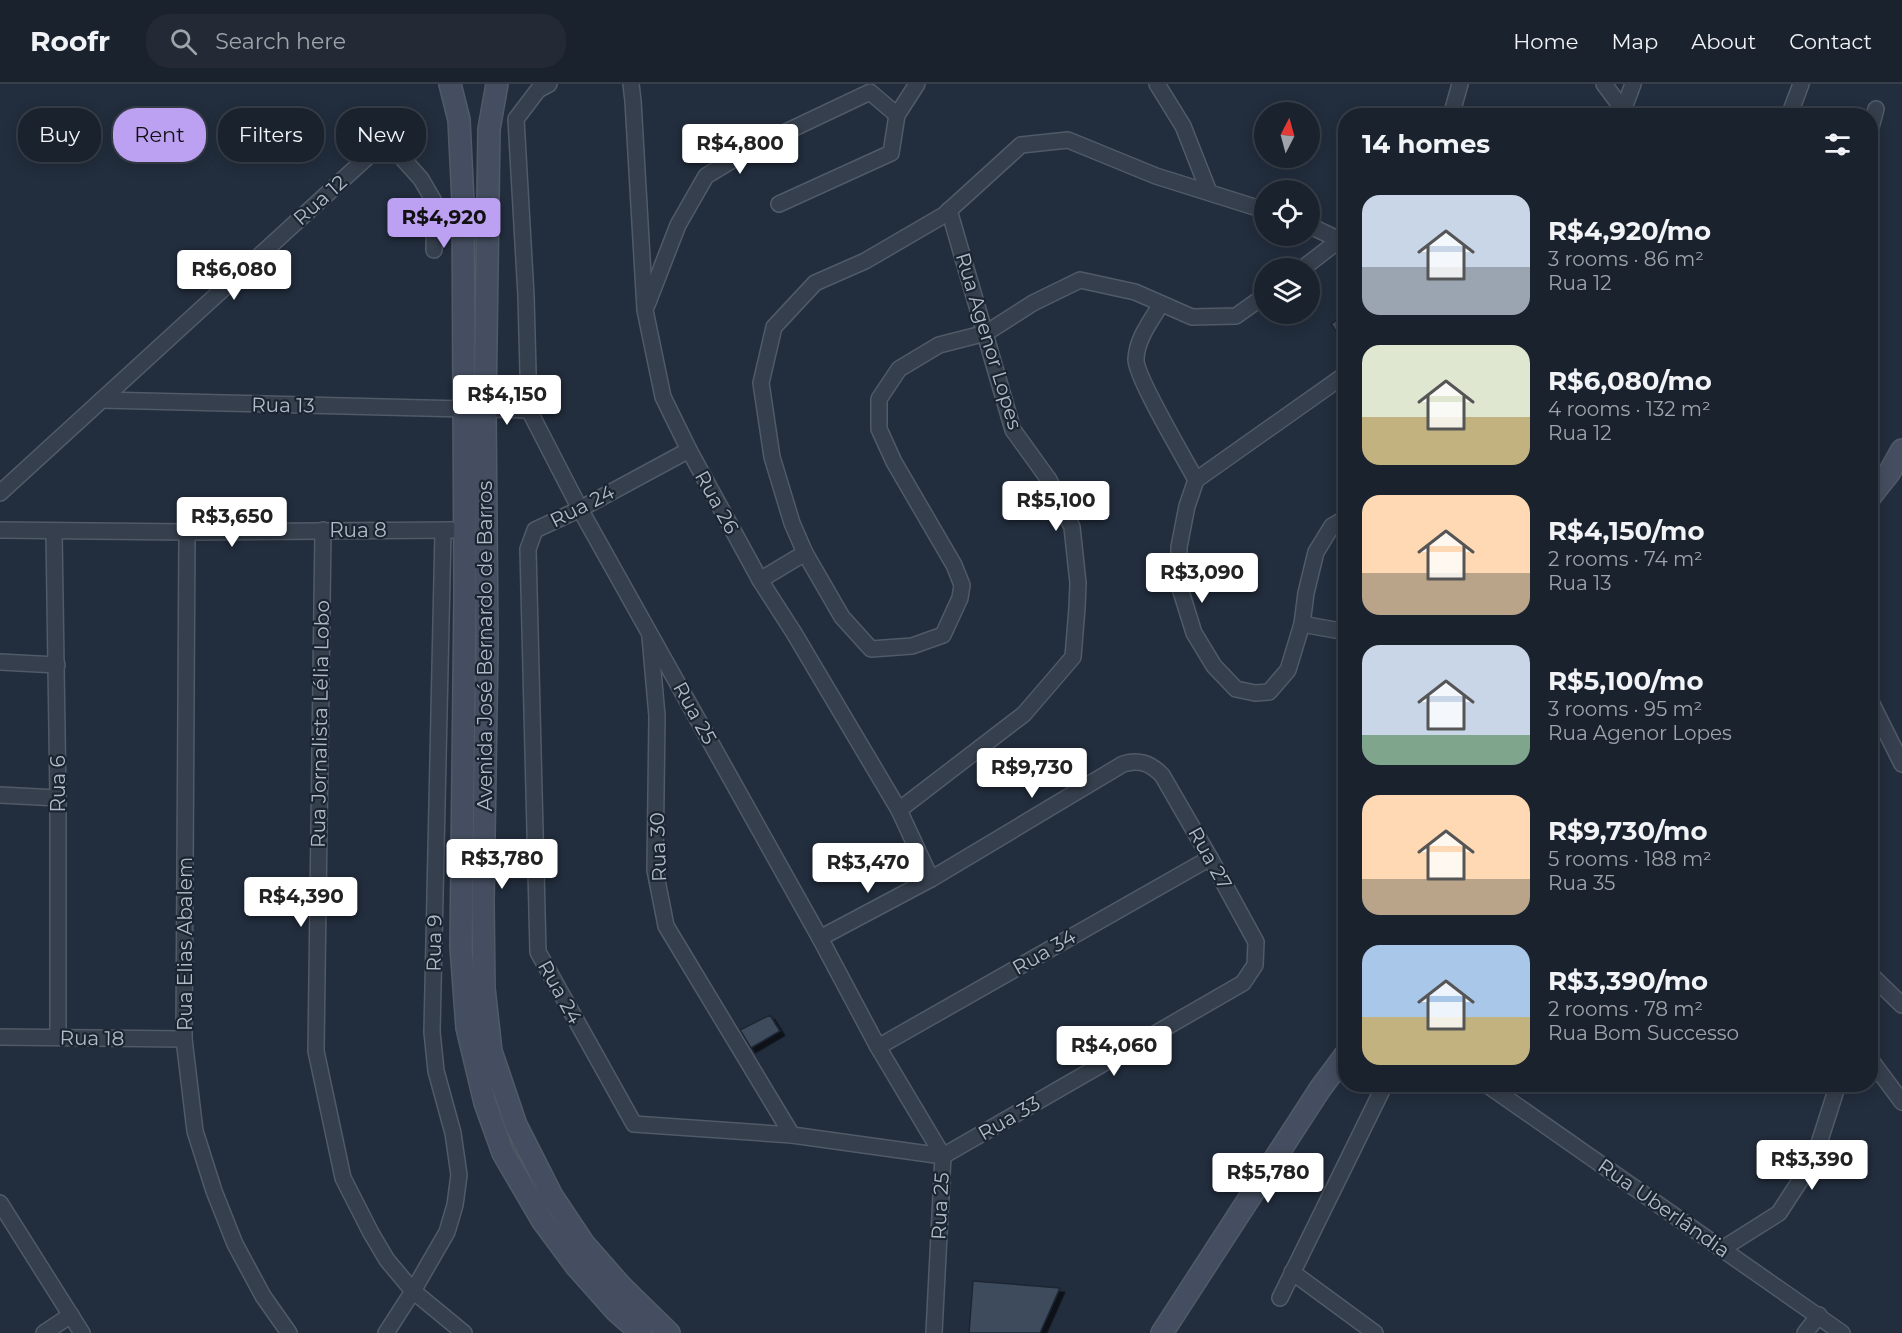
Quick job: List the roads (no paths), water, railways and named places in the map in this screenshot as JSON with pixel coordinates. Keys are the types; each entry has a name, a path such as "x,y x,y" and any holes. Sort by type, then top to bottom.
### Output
{"main road":[{"name":"Avenida José Bernardo de Barros","path":"450,84 459,120 463,202 464,530 461,946 467,1028 485,1103 503,1154 542,1220 576,1266 616,1311 641,1333"},
{"name":"Avenida José Bernardo de Barros","path":"497,84 489,129 485,409 487,643 483,902 484,988 491,1051 516,1125 552,1196 584,1244 621,1286 669,1333"},
{"path":"1878,487 1902,450"},
{"path":"1162,1333 1338,1065"}],"street":[{"name":"Rua 25","path":"549,84 538,90 516,119 526,296 529,410 580,509 820,938 878,1047 943,1156 934,1333"},
{"name":"Rua 26","path":"631,84 645,310 663,397 689,450 760,580 899,810 931,879"},
{"path":"779,204 891,153 897,115 917,84"},
{"path":"1157,84 1184,126 1209,192"},
{"path":"1453,108 1460,84"},
{"path":"1604,84 1621,108"},
{"path":"1626,108 1633,84"},
{"path":"1792,108 1801,84"},
{"path":"645,310 678,225 706,176 754,147 870,92 897,115"},
{"name":"Rua 12","path":"0,493 386,140 421,179 435,203 434,250"},
{"path":"1254,207 1156,176 1068,140 1021,144 949,210 918,231 865,261 815,283 774,327 761,383 772,457 792,523 805,553 842,617 871,649 912,646 943,635 960,598 962,585 954,565 894,462 879,429 879,399 899,369 939,345 986,333 1033,303 1080,280 1135,292 1192,317 1236,316 1254,303"},
{"name":"Rua Agenor Lopes","path":"899,810 1024,714 1072,657 1077,608 1078,583 1072,527 1049,480 1012,430 949,210"},
{"path":"1320,230 1338,236"},
{"path":"1316,258 1338,242"},
{"path":"1161,304 1140,340 1136,361 1143,381 1196,480"},
{"path":"1338,380 1196,480 1187,506 1179,547 1179,585 1194,633 1214,666 1236,689 1255,693 1269,692 1288,670 1302,624 1306,593 1316,552 1332,526 1338,523"},
{"name":"Rua 13","path":"102,400 464,409"},
{"path":"485,409 529,410"},
{"name":"Rua 24","path":"689,450 580,509 535,530 528,549 538,952 634,1124 792,1135 943,1156"},
{"name":"Rua 8","path":"0,530 187,532 464,530"},
{"name":"Rua Jornalista Lélia Lobo","path":"322,530 316,1051 343,1178 371,1233 387,1260 413,1291 464,1333"},
{"name":"Rua 9","path":"386,1333 447,1232 455,1205 459,1175 453,1133 436,1071 432,1032 443,531"},
{"name":"Rua 6","path":"54,532 57,665 58,1037"},
{"name":"Rua Elias Abalem","path":"187,532 184,1039 195,1131 214,1191 241,1254 263,1296 289,1333"},
{"path":"760,580 805,553"},
{"path":"1302,624 1338,631"},
{"name":"Rua 30","path":"649,631 657,716 655,870 666,926 792,1135"},
{"path":"0,662 57,665"},
{"path":"1878,716 1902,764"},
{"name":"Rua 27","path":"931,879 1123,764 1132,761 1143,762 1153,766 1162,775 1210,858 1256,942 1255,965"},
{"path":"0,795 58,798"},
{"name":"Rua 34","path":"878,1047 1210,858"},
{"path":"820,938 931,879"},
{"name":"Rua 33","path":"943,1156 1243,983 1255,965"},
{"path":"1878,982 1902,1005"},
{"name":"Rua 18","path":"0,1037 184,1039"},
{"path":"1878,1070 1902,1102"},
{"path":"1280,1298 1381,1092"},
{"name":"Rua Uberlândia","path":"1497,1092 1842,1333"},
{"path":"1722,1249 1779,1213 1814,1159 1835,1092"},
{"path":"0,1203 82,1333"},
{"path":"1292,1272 1375,1333"},
{"path":"44,1333 71,1315"},
{"path":"1805,1333 1819,1316"}]}
